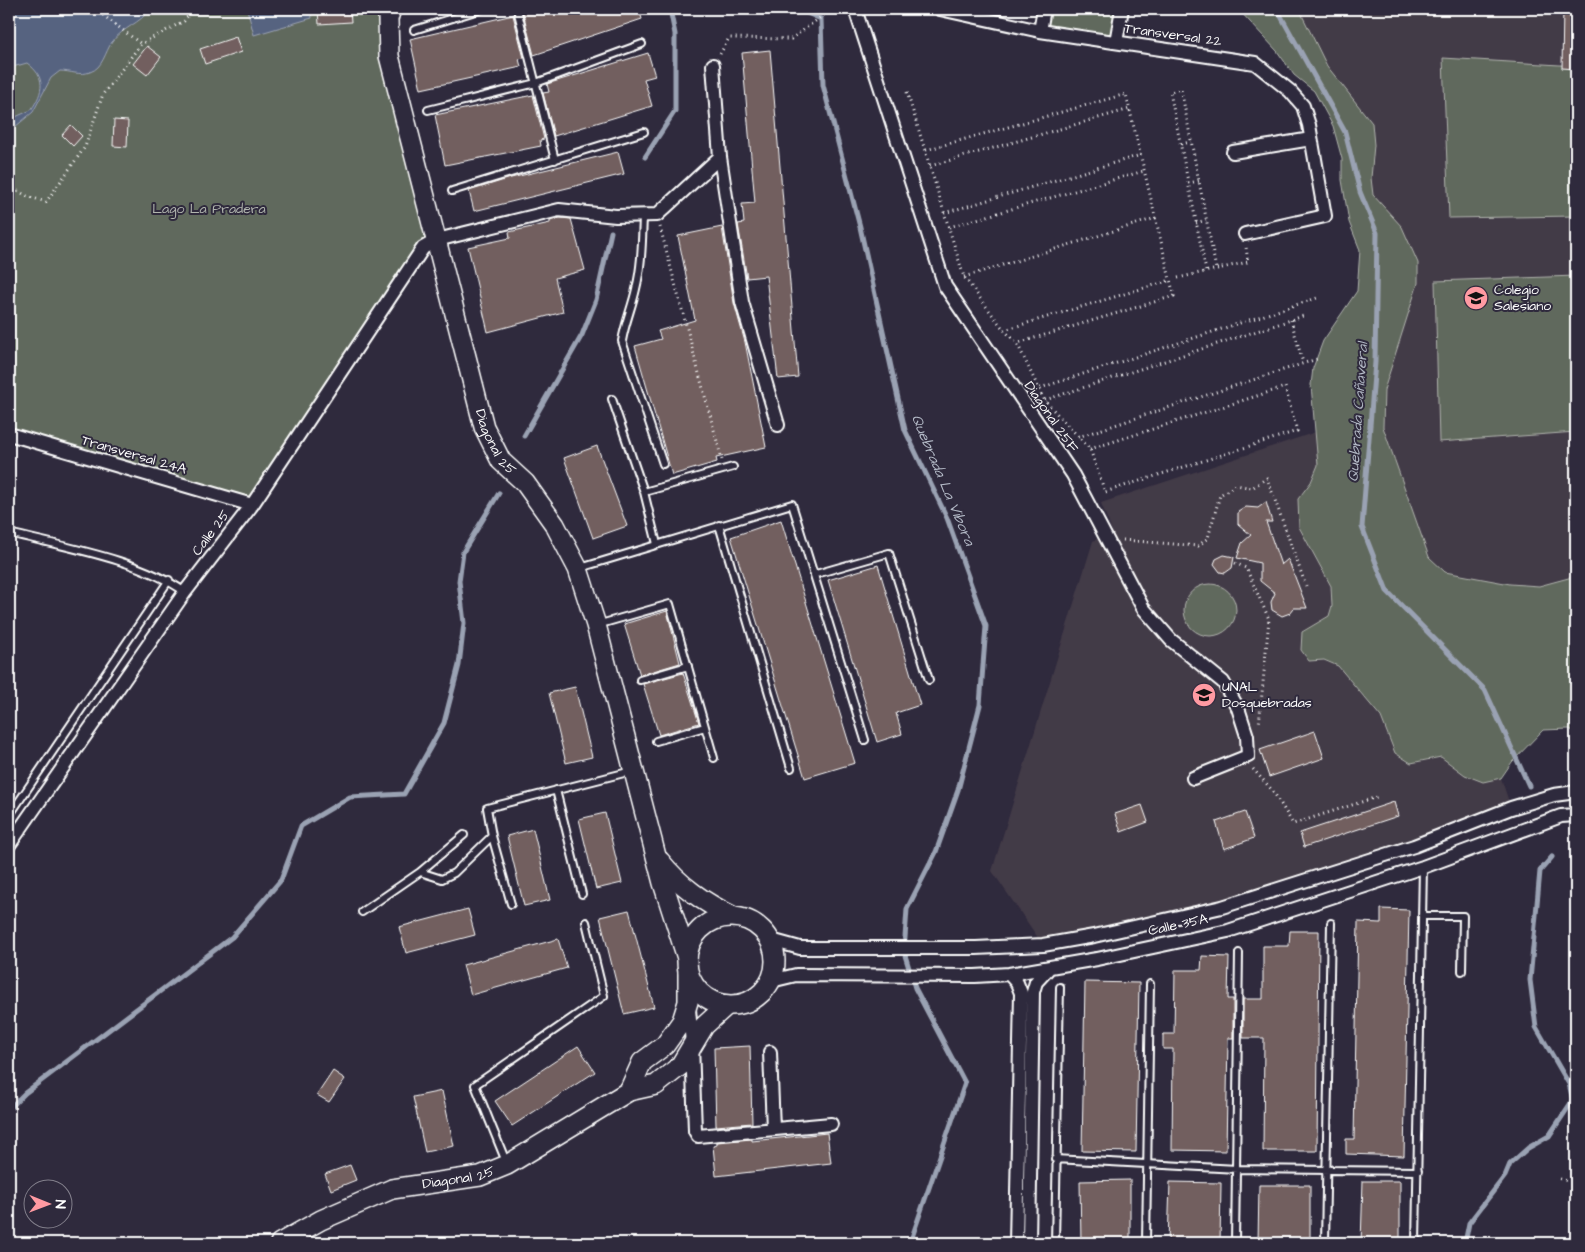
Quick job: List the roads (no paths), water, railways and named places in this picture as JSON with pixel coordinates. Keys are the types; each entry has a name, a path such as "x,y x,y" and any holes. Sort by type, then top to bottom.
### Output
{"street":[{"name":"Diagonal 25","path":"392,9 388,18 389,56 484,427 508,468 525,483 555,525 578,569 596,625 656,855 687,964 688,1002 682,1021 665,1045 642,1062 629,1091"},
{"name":"Diagonal 25F","path":"855,9 945,286 1068,467 1143,608 1155,624 1171,640 1224,682 1238,708 1246,736 1248,756 1193,778"},
{"name":"Transversal 22","path":"947,9 1040,31 1255,63 1290,91 1303,106 1311,139"},
{"path":"1040,31 1044,9"},
{"path":"1116,42 1122,9"},
{"path":"713,65 720,157 742,302 778,425"},
{"path":"1233,152 1311,139 1326,216 1245,234"},
{"path":"437,240 559,210 616,216 657,215 720,157"},
{"name":"Calle 25","path":"9,846 185,592 252,505 423,248 437,240"},
{"name":"Transversal 24A","path":"9,434 252,505"},
{"name":"Calle 35A","path":"771,940 800,948 976,948 1043,945 1094,936 1222,907 1414,846 1511,808 1554,795 1576,792"},
{"name":"Calle 35A","path":"771,981 796,975 974,976 1009,974 1049,968 1228,930 1423,867 1561,816 1576,815"},
{"path":"1414,846 1423,867"},
{"name":"Diagonal 25","path":"656,855 671,875 689,892 732,916"},
{"path":"732,916 744,918 755,923 771,940 775,954 775,968 771,981 763,992 752,1000 740,1004 727,1005 714,1002 702,994 693,984 687,964 690,945 696,933 706,924 718,918 732,916"},
{"path":"1029,1243 1033,992 1036,982 1049,968"},
{"path":"1009,974 1017,983 1021,994 1016,1243"},
{"path":"688,1002 692,1044 695,1131 698,1136 831,1124"},
{"name":"Diagonal 25","path":"280,1243 303,1238 321,1220 392,1189 480,1176 507,1165 629,1091 656,1085 680,1066 704,1026 727,1005"},
{"path":"770,1052 773,1129"}],"lane":[{"path":"414,30 482,9"},
{"path":"517,9 555,160"},
{"path":"428,110 536,83 642,44"},
{"path":"452,191 644,132"},
{"path":"643,216 642,252 636,290 625,322 622,341 663,464"},
{"path":"612,399 644,492 657,544"},
{"path":"644,492 733,467"},
{"path":"578,569 792,504 816,574 865,740"},
{"path":"719,525 791,768"},
{"path":"9,532 146,569 169,580 185,592"},
{"path":"816,574 889,553 929,680"},
{"path":"9,816 169,580"},
{"path":"596,625 670,604 714,758"},
{"path":"640,680 688,666"},
{"path":"656,742 705,727"},
{"path":"511,904 492,836 487,808 634,771"},
{"path":"556,790 582,894"},
{"path":"362,912 420,872 464,835"},
{"path":"420,872 442,879 454,873 492,836"},
{"path":"1416,1243 1423,867"},
{"path":"1422,916 1463,916 1462,971"},
{"path":"507,1165 474,1085 604,996 586,922"},
{"path":"1325,1243 1331,923"},
{"path":"1235,1243 1239,953"},
{"path":"1146,1243 1150,984"},
{"path":"1055,1243 1055,1159 1060,987"},
{"path":"1055,1159 1237,1169 1418,1171"}],"water":[{"path":"15,9 150,9 116,37 101,63 94,70 82,74 60,71 51,78 33,112 9,132 9,117 11,119 31,110 39,97 41,85 37,74 27,63 9,68 9,13"},
{"path":"247,9 310,9 312,18 254,35"}],"waterway":[{"path":"645,157 675,111 675,34 670,9"},
{"name":"Quebrada La Vibora","path":"798,9 821,19 823,85 860,227 905,430 947,518 986,626 980,705 958,790 936,852 907,909 904,952 915,988 965,1083 910,1243"},
{"name":"Quebrada Cañaveral","path":"1277,9 1345,132 1360,192 1377,233 1375,362 1362,527 1387,591 1485,690 1529,786"},
{"path":"524,436 582,335 596,300 611,232"},
{"path":"9,1109 25,1093 232,937 281,880 301,826 350,797 404,794 444,723 459,665 464,623 459,581 463,552 499,493"},
{"name":"Quebrada Cañaveral","path":"1465,1243 1469,1223 1505,1176 1510,1164 1528,1148 1549,1136 1573,1100 1569,1084 1536,1027 1530,980 1540,871 1552,857"}],"place":[{"name":"Colegio Salesiano","path":"1476,298"},
{"name":"UNAL Dosquebradas","path":"1204,695"}],"park label":[{"name":"Lago La Pradera","path":"209,209"}]}
